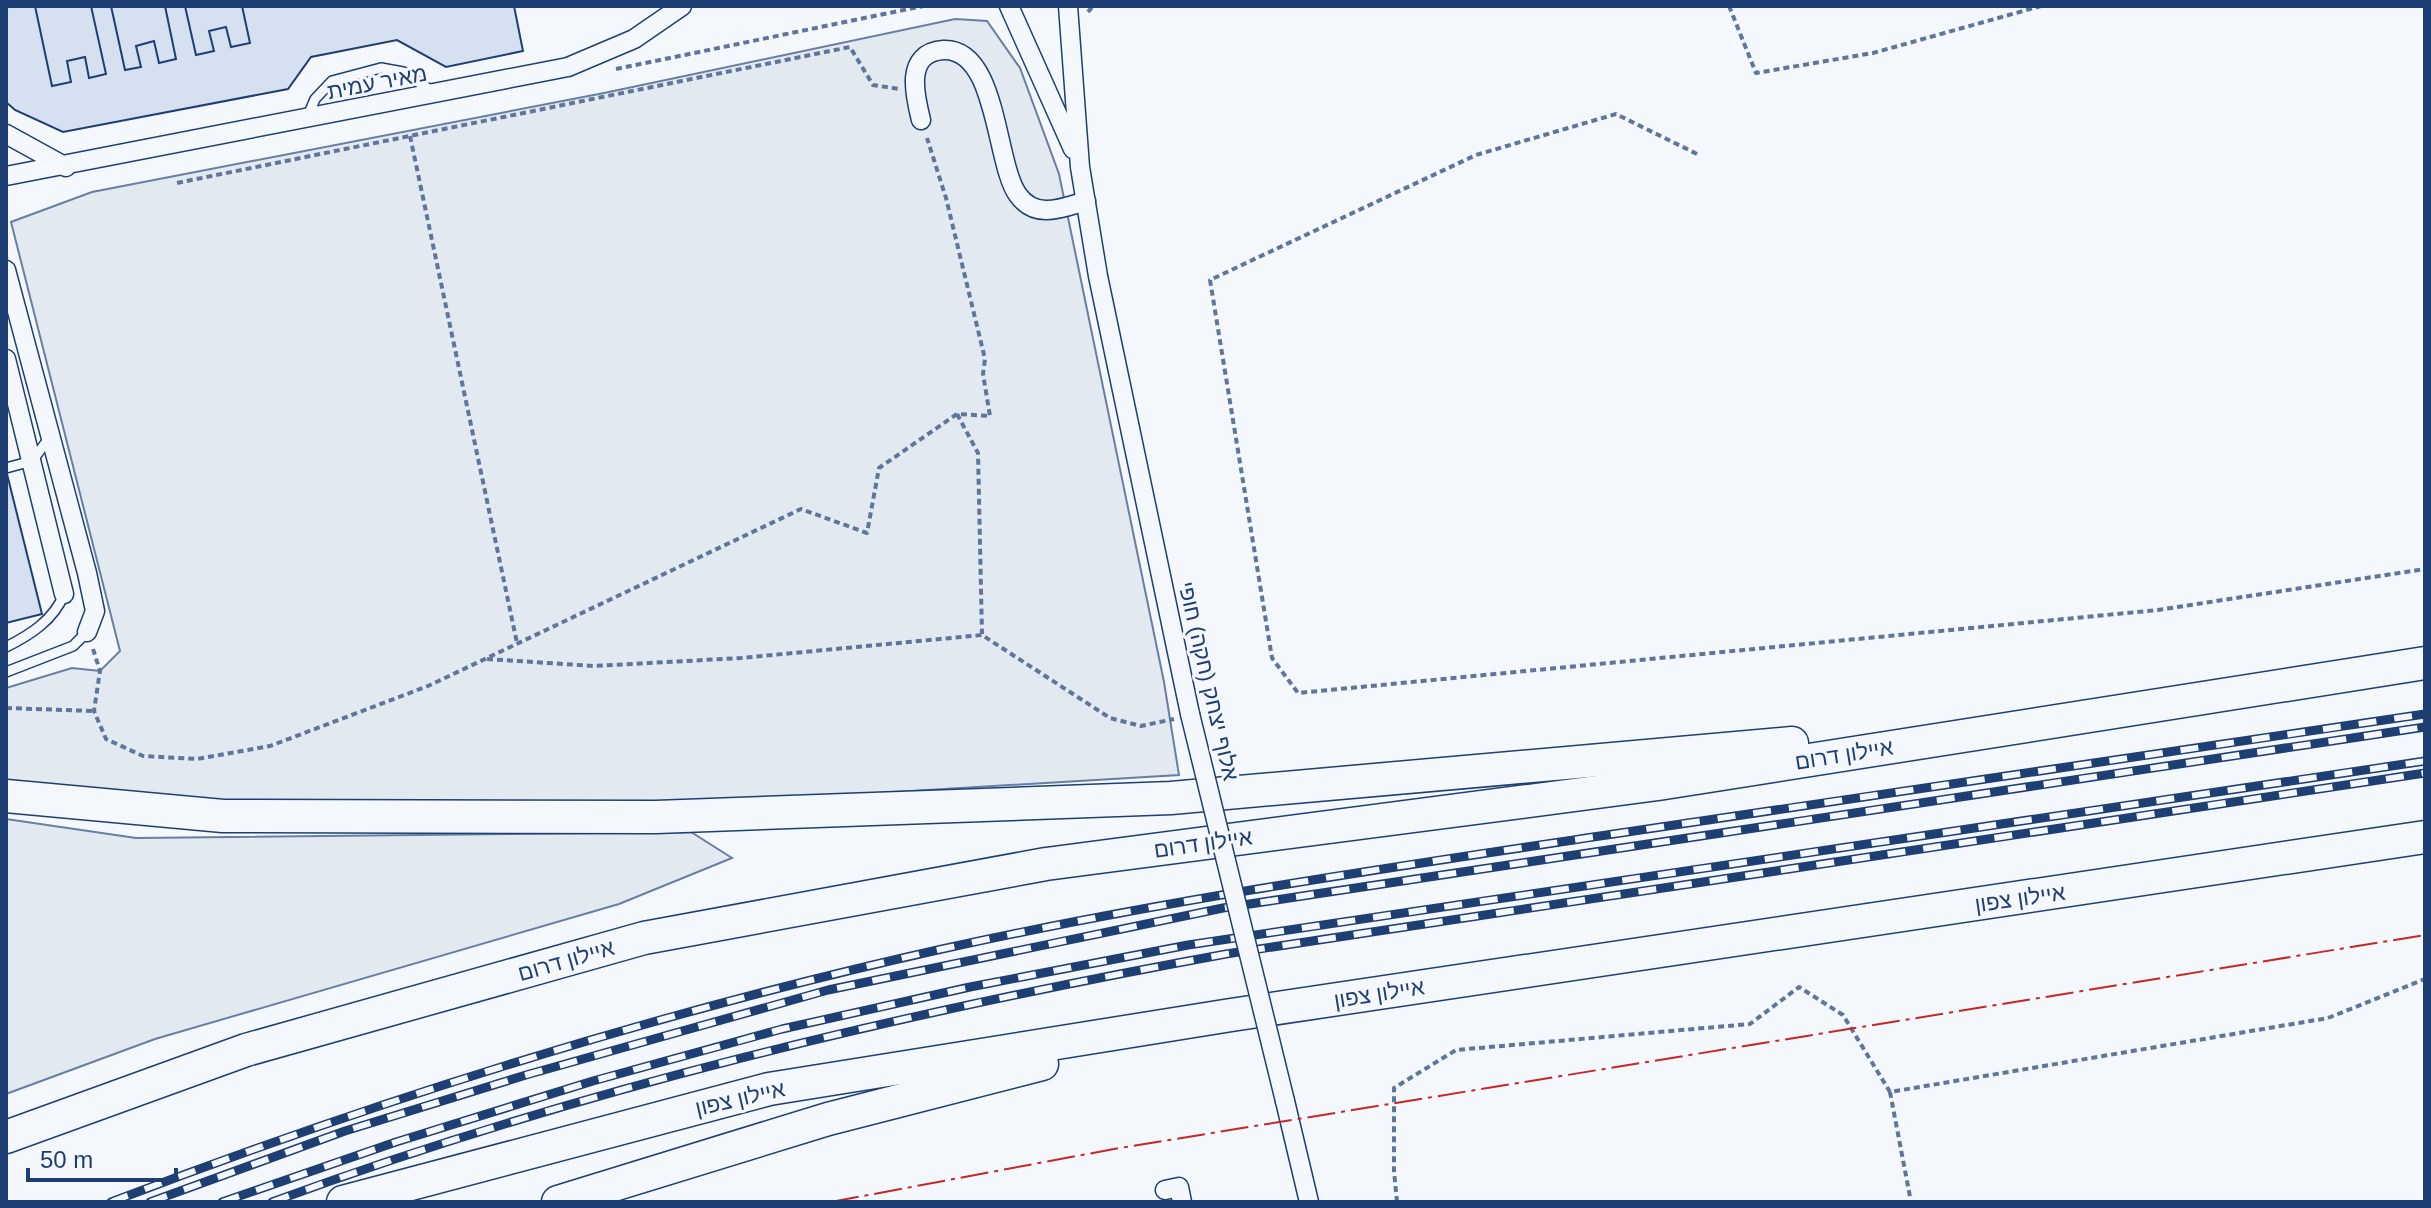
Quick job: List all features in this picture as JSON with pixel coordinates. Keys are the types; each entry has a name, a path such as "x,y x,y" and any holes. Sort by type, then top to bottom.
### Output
{"highway":[{"name":"איילון דרום","path":"6,1137 61,1114 246,1050 644,938 1046,864 1658,784 2425,663"},
{"path":"6,796 223,816 656,817 953,806 1186,797 2062,718"},
{"name":"איילון צפון","path":"343,1202 769,1089 1231,1015 2425,837"},
{"path":"558,1202 828,1119 1231,1015"}],"street":[{"name":"מאיר עמית","path":"6,176 66,167 568,67 604,55 634,39 682,6"},
{"name":"אלוף יצחק (חקה) חופי","path":"1009,6 1080,167"},
{"name":"אלוף יצחק (חקה) חופי","path":"1068,6 1080,167 1101,291 1190,714 1309,1202"},
{"path":"921,120 913,89 914,72 924,58 942,50 961,54 976,67 985,87 1017,195 1031,207 1048,212 1086,201"},
{"path":"6,134 66,167"},
{"path":"6,270 95,611 87,632"},
{"path":"6,359 64,594"},
{"path":"1165,1190 1179,1187 1182,1202"}],"lane":[{"path":"306,120 315,99 332,81 381,68 403,72 438,94"},
{"path":"6,468 32,461 51,436"},
{"path":"6,647 28,636 58,609 64,594"},
{"path":"6,672 73,646 87,632"}],"path":[{"path":"1088,12 1093,6"},
{"path":"1729,6 1756,73 1873,53 2041,6"},
{"path":"177,183 850,47 873,85 913,89"},
{"path":"1697,154 1616,114 1476,155 1210,280 1272,658 1298,693 2158,610 2425,569"},
{"path":"87,632 100,671 94,711 106,739 143,756 197,759 270,746 428,686 801,509 867,533 879,468 957,414 990,416 983,374 985,359 946,198 921,120"},
{"path":"410,136 517,644"},
{"path":"957,414 978,453 982,635"},
{"path":"485,659 594,666 741,658 982,635 1110,718 1141,726 1190,714"},
{"path":"6,708 94,711"},
{"path":"1890,1092 2328,1018 2425,979"},
{"path":"1397,1202 1394,1088 1456,1050 1750,1024 1799,987 1843,1015 1890,1092 1911,1202"}],"shaded area":[{"path":"955,19 987,21 1020,68 1059,174 1164,682 1179,775 693,804 219,807 6,784 6,688 72,668 100,671 120,651 11,222 92,192 604,93"},
{"path":"6,819 136,838 691,832 732,858 619,904 155,1039 6,1094"}],"building":[{"path":"6,6 19,6 34,75 21,78 15,50 6,52"},
{"path":"6,6 514,6 523,51 446,67 397,40 311,57 288,89 63,132 15,110 6,102"},
{"path":"35,6 91,6 106,74 89,78 85,57 67,61 71,82 52,86"},
{"path":"111,6 165,6 176,59 159,63 154,41 136,46 141,67 125,70"},
{"path":"185,6 242,6 250,43 231,47 226,27 209,31 214,51 196,55"},
{"path":"6,470 42,614 6,623"}],"railway":[{"path":"111,1202 315,1128 522,1060 731,1001 942,949 1188,901 1353,874 2425,714"},
{"path":"150,1202 345,1131 526,1075 828,990 1223,908 2425,727"},
{"path":"222,1202 396,1142 593,1081 782,1029 970,987 1188,945 2425,761"},
{"path":"272,1202 506,1123 625,1089 864,1028 1105,977 1226,954 2425,773"}],"power":[{"path":"831,1202 1114,1149 2425,935"}]}
